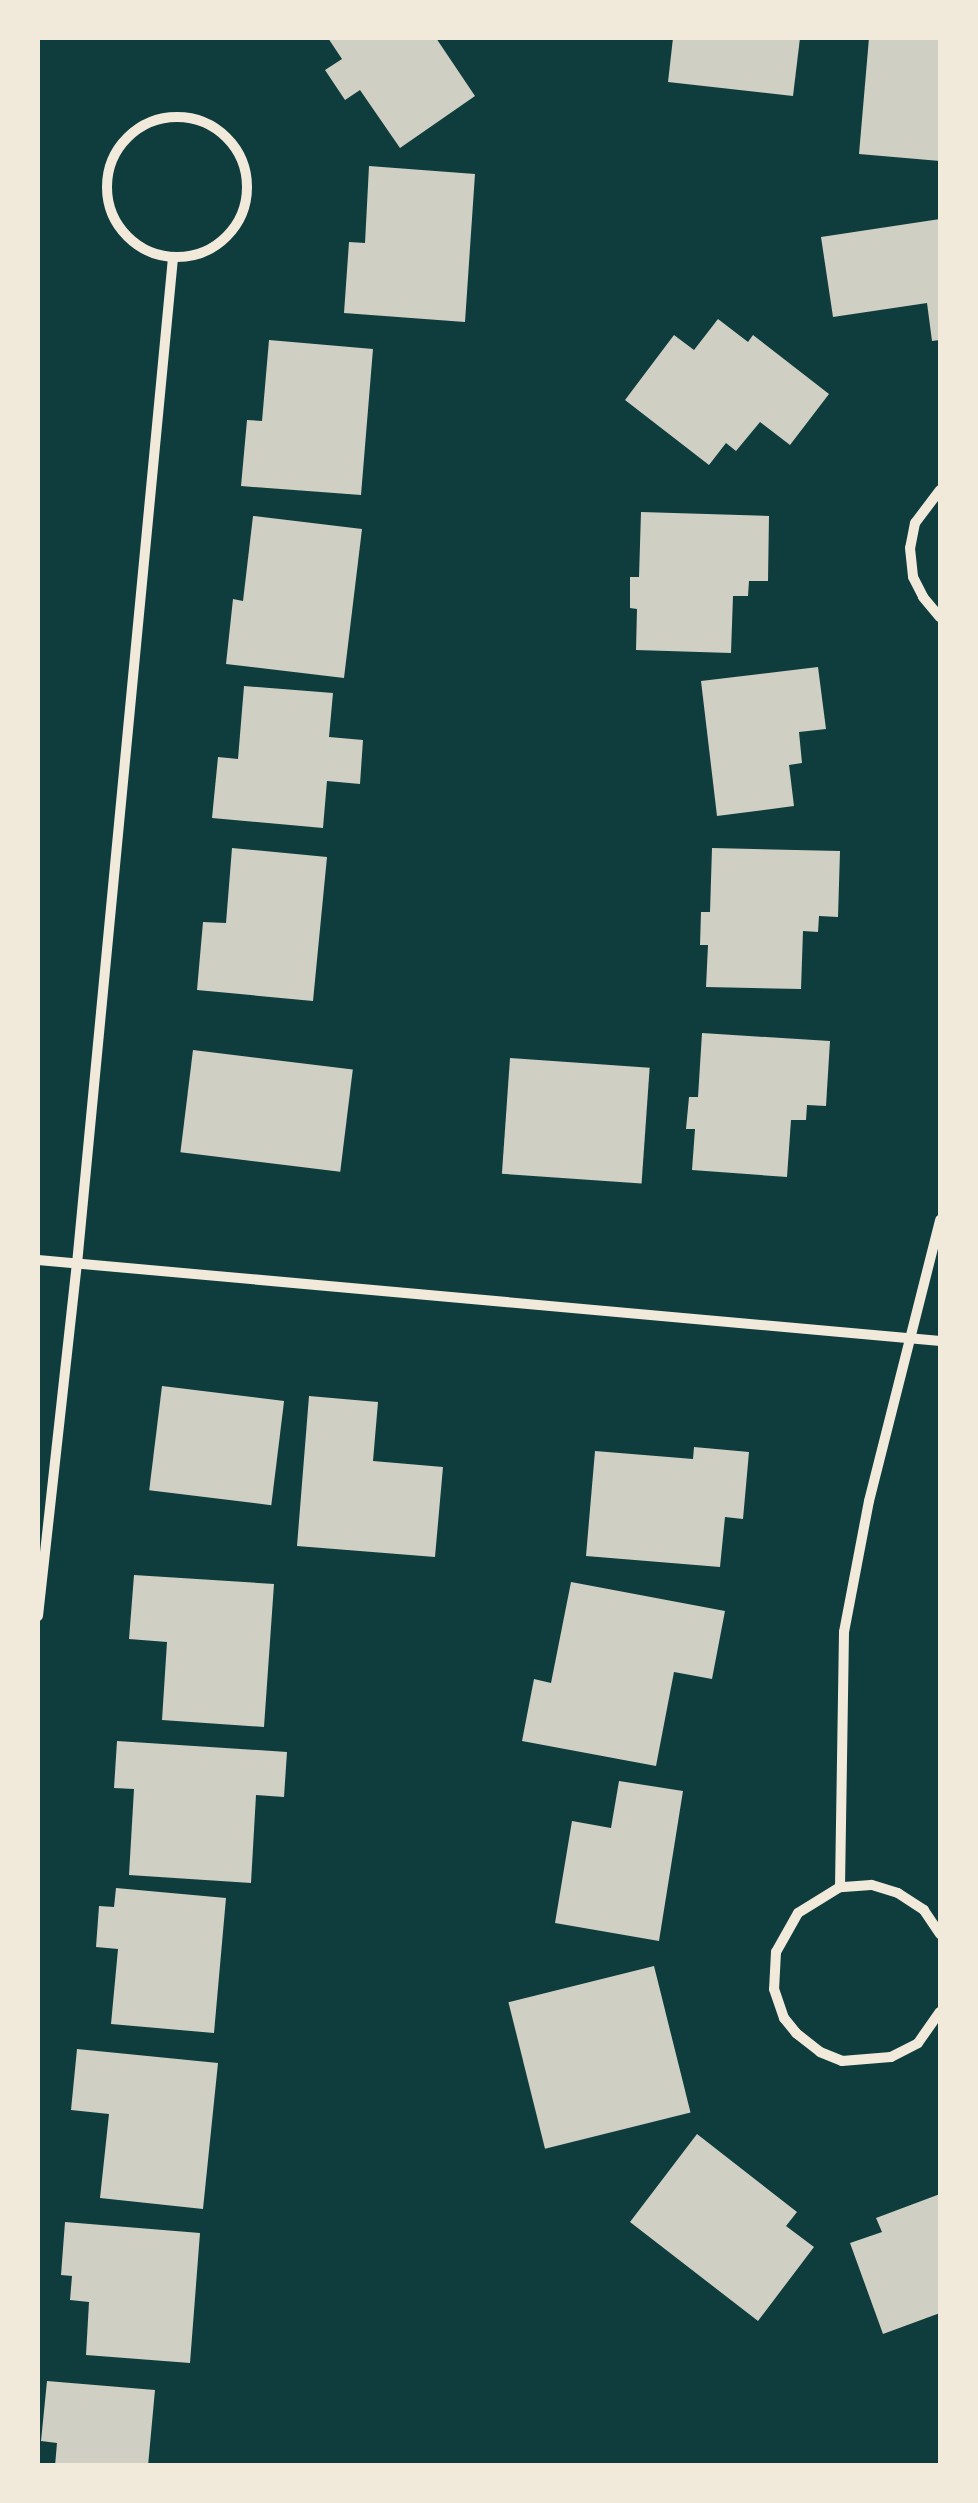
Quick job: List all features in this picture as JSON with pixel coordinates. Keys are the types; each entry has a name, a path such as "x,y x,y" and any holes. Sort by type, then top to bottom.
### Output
{"street":[{"path":"186,116 215,127 234,143 244,165 248,190 236,225 220,243 198,254 173,258 134,243 118,225 108,202 107,178 121,143 139,127 162,118 186,116"},
{"path":"38,1616 77,1264 173,258"},
{"path":"940,490 915,523 910,548 922,598 940,617"},
{"path":"840,1887 844,1632 869,1501 940,1220"},
{"path":"38,1260 940,1341"},
{"path":"940,1934 924,1910 898,1893 871,1885 840,1887 798,1913 776,1952 774,1989 784,2018 796,2033 820,2052 842,2061 873,2062 918,2042 940,2012"}],"building":[{"path":"328,38 436,38 475,96 400,148 360,90 345,100 325,70 342,59"},
{"path":"673,38 800,38 793,96 668,82"},
{"path":"869,38 940,38 940,161 859,154"},
{"path":"369,166 475,174 465,322 344,313 349,242 365,243"},
{"path":"940,219 940,340 932,341 927,303 833,317 821,237"},
{"path":"718,319 748,342 753,335 829,394 790,445 760,422 736,451 726,443 709,465 625,400 674,335 694,350"},
{"path":"269,340 373,349 361,495 241,486 247,420 262,421"},
{"path":"641,512 769,516 768,581 749,581 748,596 733,596 731,653 636,650 637,609 630,608 630,577 639,577"},
{"path":"253,516 362,529 344,678 226,664 233,599 243,601"},
{"path":"818,667 826,729 799,732 802,763 789,765 794,806 717,816 701,681"},
{"path":"244,686 333,693 329,737 363,740 360,784 327,781 323,828 212,818 218,757 238,759"},
{"path":"232,848 327,857 313,1001 197,990 203,922 226,923"},
{"path":"712,848 840,851 838,917 819,916 818,932 803,931 801,989 706,987 708,945 700,945 701,912 710,912"},
{"path":"702,1033 830,1041 826,1106 807,1105 806,1120 791,1120 787,1177 692,1170 695,1129 686,1129 689,1097 698,1097"},
{"path":"193,1050 353,1070 340,1172 180,1152"},
{"path":"510,1058 650,1068 642,1183 502,1174"},
{"path":"162,1386 284,1401 271,1505 149,1490"},
{"path":"309,1396 378,1402 373,1461 443,1467 435,1557 297,1546"},
{"path":"694,1447 749,1452 743,1519 725,1517 720,1567 586,1556 595,1451 693,1459"},
{"path":"134,1575 274,1584 264,1727 162,1720 167,1642 129,1639"},
{"path":"571,1582 725,1611 712,1679 674,1672 656,1766 522,1741 534,1679 551,1683"},
{"path":"117,1741 287,1752 284,1797 256,1795 251,1883 129,1875 134,1789 114,1788"},
{"path":"619,1781 683,1791 659,1941 555,1923 572,1821 611,1828"},
{"path":"116,1888 226,1898 214,2033 111,2024 118,1949 96,1947 99,1906 114,1907"},
{"path":"654,1966 691,2113 545,2149 508,2002"},
{"path":"77,2049 218,2063 203,2209 100,2198 109,2114 71,2110"},
{"path":"697,2134 797,2212 786,2226 814,2247 758,2321 630,2222"},
{"path":"940,2194 940,2313 883,2334 850,2243 882,2232 876,2218"},
{"path":"65,2222 200,2233 190,2363 86,2355 89,2302 70,2300 72,2276 61,2275"},
{"path":"47,2381 155,2390 148,2466 55,2466 57,2443 41,2441"}]}
